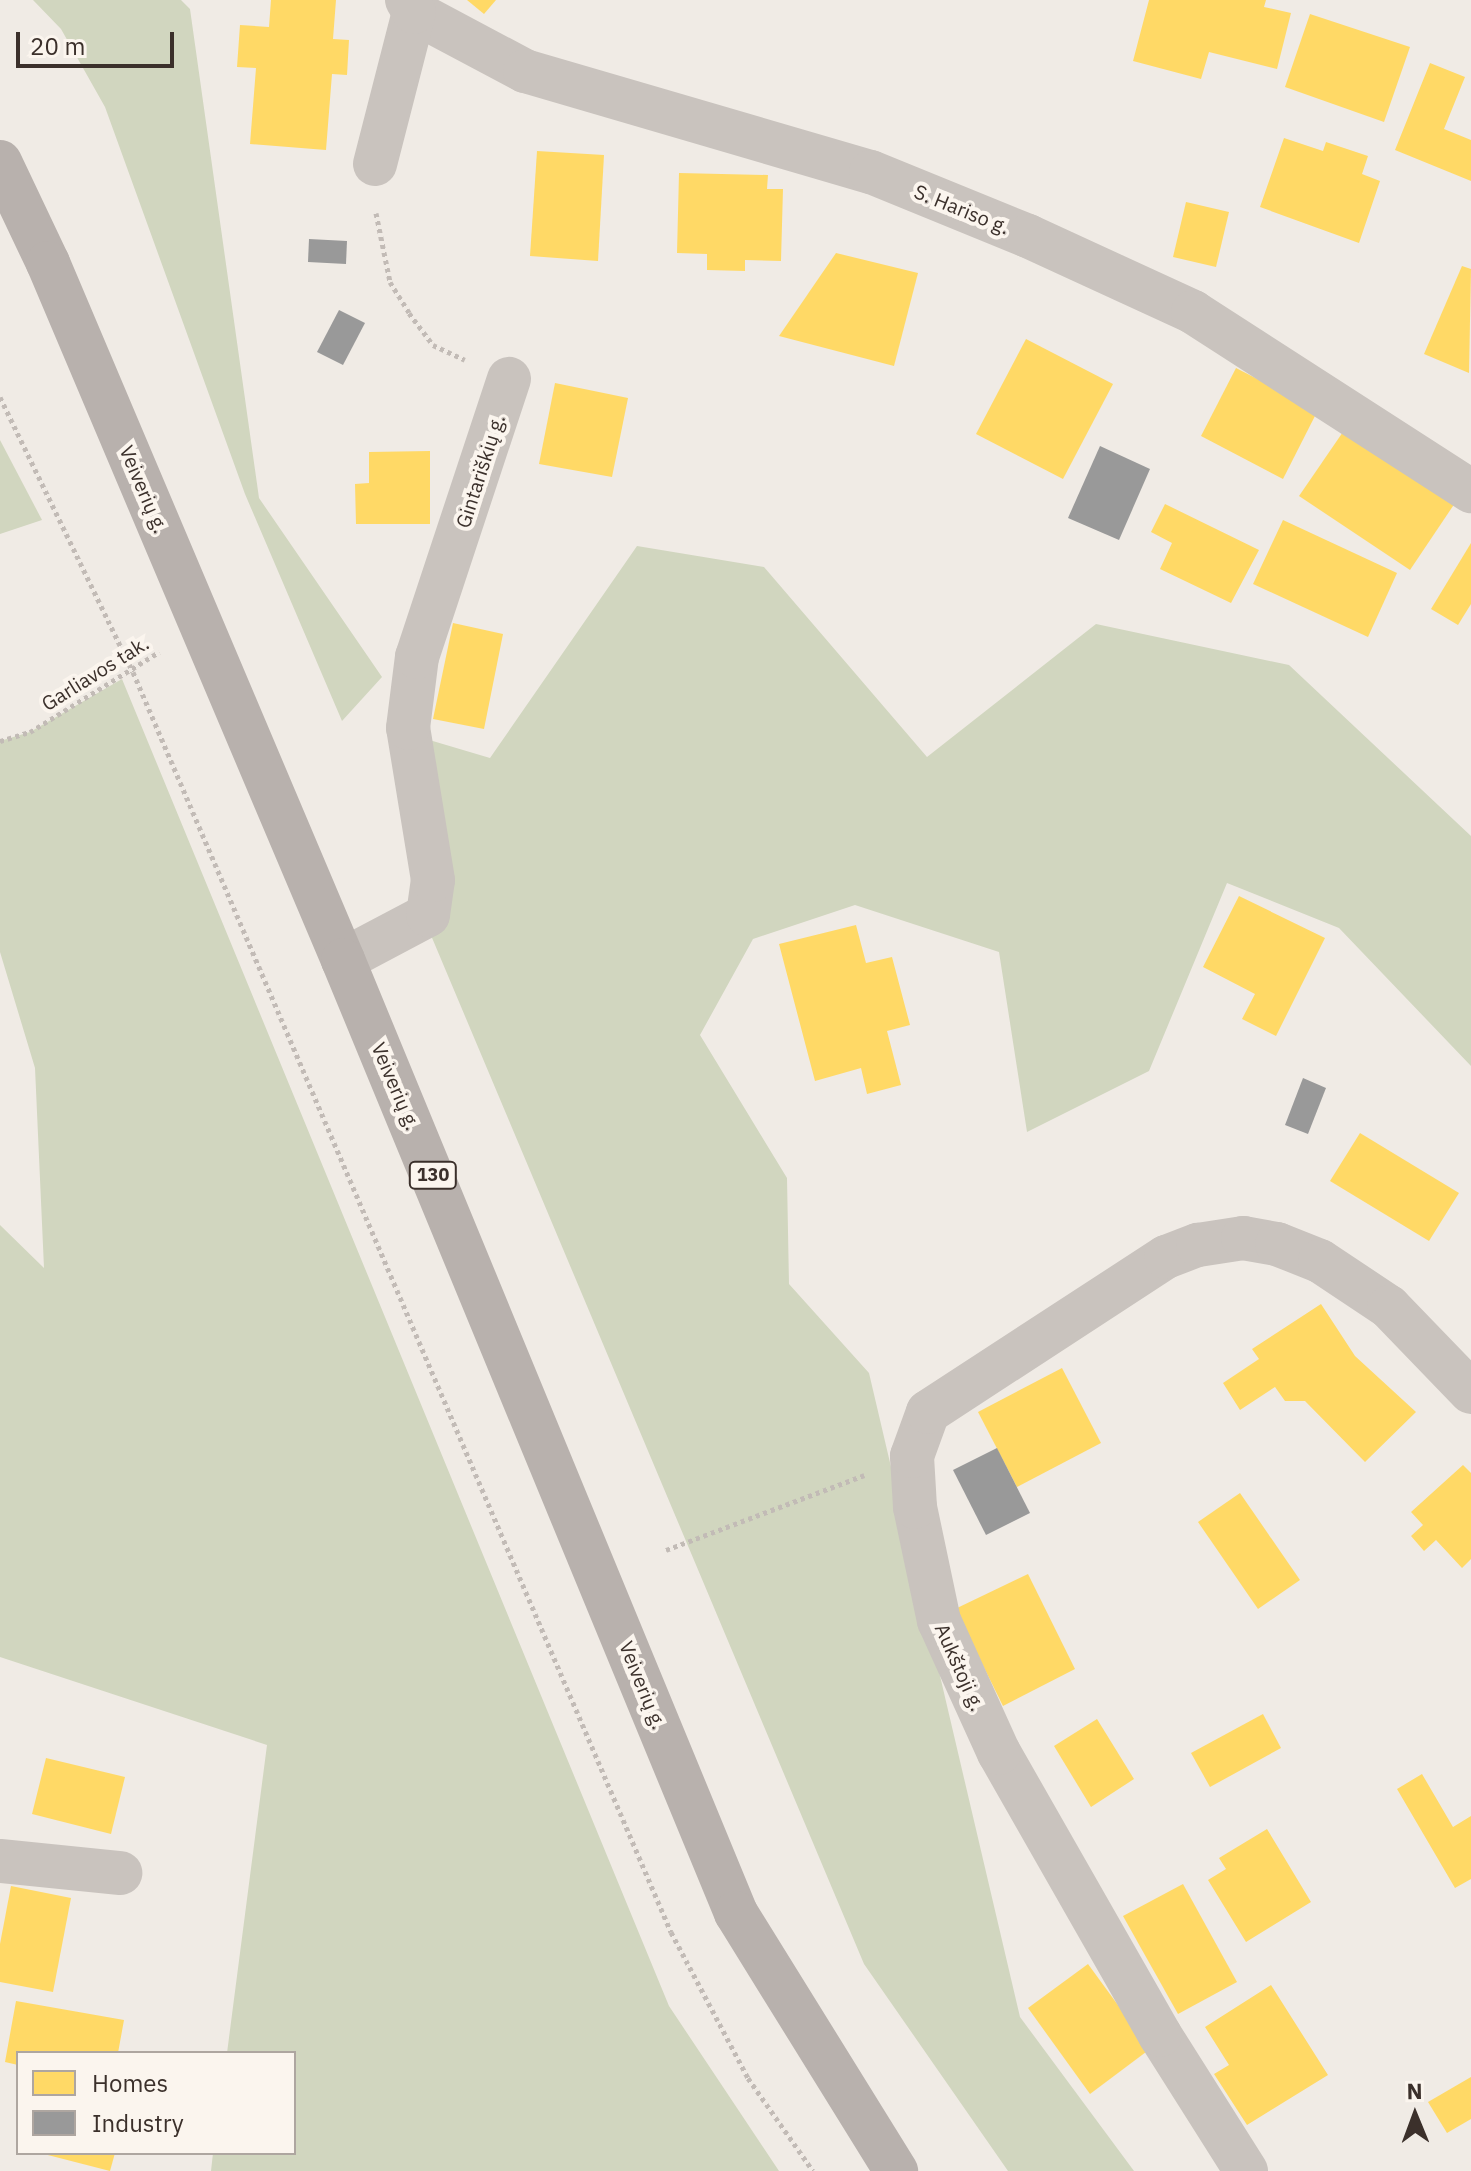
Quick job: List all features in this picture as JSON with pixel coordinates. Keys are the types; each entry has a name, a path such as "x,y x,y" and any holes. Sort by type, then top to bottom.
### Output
{"main road":[{"name":"Veiverių g.","path":"0,162 200,621 343,960 736,1913 896,2171"}],"street":[{"path":"375,164 411,6"},
{"name":"S. Hariso g.","path":"411,6 525,71 871,172 1028,236 1193,312 1471,491"},
{"name":"Gintariškių g.","path":"343,960 428,915 433,880 408,728 417,657 451,562 509,379"},
{"name":"Aukštoji g.","path":"1246,2171 1160,2035 993,1740 939,1621 915,1507 912,1456 928,1412 1166,1257 1198,1245 1243,1238 1277,1244 1320,1261 1389,1307 1471,1392"},
{"path":"0,1861 120,1873"}],"path":[{"path":"375,164 376,222 390,282 433,345"},
{"path":"0,397 133,672 671,1932 748,2078 813,2171"},
{"name":"Garliavos tak.","path":"0,741 30,732 133,672 200,621"},
{"path":"666,1550 912,1456"}],"green space":[{"path":"33,0 181,0 190,9 259,498 382,677 342,721 245,494 105,107 61,29"},
{"path":"0,440 42,520 0,534"},
{"path":"637,546 764,567 927,757 1096,624 1289,665 1471,836 1471,1066 1339,928 1227,883 1149,1071 1027,1132 999,952 855,905 753,939 700,1035 787,1178 789,1284 869,1373 1020,2017 1134,2171 1008,2171 864,1964 430,933 426,739 490,758"},
{"path":"122,679 669,2006 779,2171 211,2171 213,2155 296,2155 296,2051 227,2051 267,1745 0,1657 0,1225 44,1268 35,1068 0,952 0,741 30,732"}],"building: Homes":[{"path":"271,0 336,0 333,39 349,40 347,75 332,74 326,150 250,144 256,68 237,67 240,25 269,27"},
{"path":"467,0 496,0 484,14"},
{"path":"1149,0 1266,0 1264,7 1291,13 1277,69 1209,52 1201,79 1133,61"},
{"path":"1310,14 1410,47 1384,122 1285,87"},
{"path":"1430,63 1465,77 1444,129 1471,140 1471,181 1395,150"},
{"path":"1284,138 1323,151 1326,142 1368,156 1362,174 1380,181 1359,243 1260,207"},
{"path":"537,151 604,155 598,261 530,256"},
{"path":"679,173 768,175 767,189 783,189 781,261 745,260 745,271 707,270 707,254 677,253"},
{"path":"1186,202 1229,212 1216,267 1173,257"},
{"path":"836,253 918,273 894,366 779,336"},
{"path":"1462,266 1471,269 1469,373 1424,354"},
{"path":"1026,339 1113,384 1063,479 976,434"},
{"path":"1236,368 1318,410 1283,479 1201,436"},
{"path":"555,383 628,398 612,477 539,464"},
{"path":"1345,429 1455,503 1410,570 1299,496"},
{"path":"430,451 430,524 356,524 355,484 369,483 369,452"},
{"path":"1165,504 1259,550 1231,603 1160,569 1172,543 1151,532"},
{"path":"1283,520 1397,573 1368,637 1253,584"},
{"path":"1471,543 1471,604 1458,625 1431,609"},
{"path":"453,623 503,634 484,729 433,719"},
{"path":"1239,896 1325,938 1276,1036 1242,1019 1255,994 1203,967"},
{"path":"856,925 866,963 892,957 910,1025 887,1031 901,1085 867,1094 861,1068 815,1081 779,944"},
{"path":"1360,1133 1459,1193 1429,1241 1330,1181"},
{"path":"1321,1304 1355,1356 1416,1412 1365,1462 1305,1401 1285,1401 1275,1387 1240,1410 1223,1383 1259,1359 1252,1349"},
{"path":"1062,1368 1101,1443 1017,1487 978,1412"},
{"path":"1463,1465 1471,1473 1471,1559 1462,1568 1436,1540 1424,1551 1411,1536 1423,1525 1411,1512"},
{"path":"1240,1493 1300,1580 1258,1609 1198,1522"},
{"path":"1028,1574 1075,1669 1003,1706 955,1609"},
{"path":"1263,1714 1281,1748 1210,1787 1191,1753"},
{"path":"1097,1719 1134,1779 1091,1807 1054,1746"},
{"path":"46,1758 125,1777 111,1834 32,1814"},
{"path":"1422,1774 1453,1827 1471,1816 1471,1879 1455,1888 1397,1789"},
{"path":"1267,1829 1311,1902 1246,1942 1208,1880 1226,1869 1219,1858"},
{"path":"1183,1884 1237,1982 1178,2014 1123,1916"},
{"path":"11,1886 71,1898 53,1992 0,1982 0,1944"},
{"path":"1088,1964 1150,2049 1090,2094 1028,2008"},
{"path":"1271,1985 1328,2075 1247,2125 1214,2074 1229,2065 1205,2027"},
{"path":"16,2001 124,2020 118,2051 16,2051 16,2065 5,2062"},
{"path":"1471,2077 1471,2119 1447,2133 1428,2102"},
{"path":"48,2155 114,2155 110,2171"}],"building: Industry":[{"path":"309,239 347,241 346,264 308,262"},
{"path":"339,310 365,323 343,365 317,352"},
{"path":"1100,446 1150,469 1119,540 1068,518"},
{"path":"1303,1078 1326,1088 1308,1134 1285,1125"},
{"path":"997,1448 1030,1513 986,1535 953,1470"}]}
